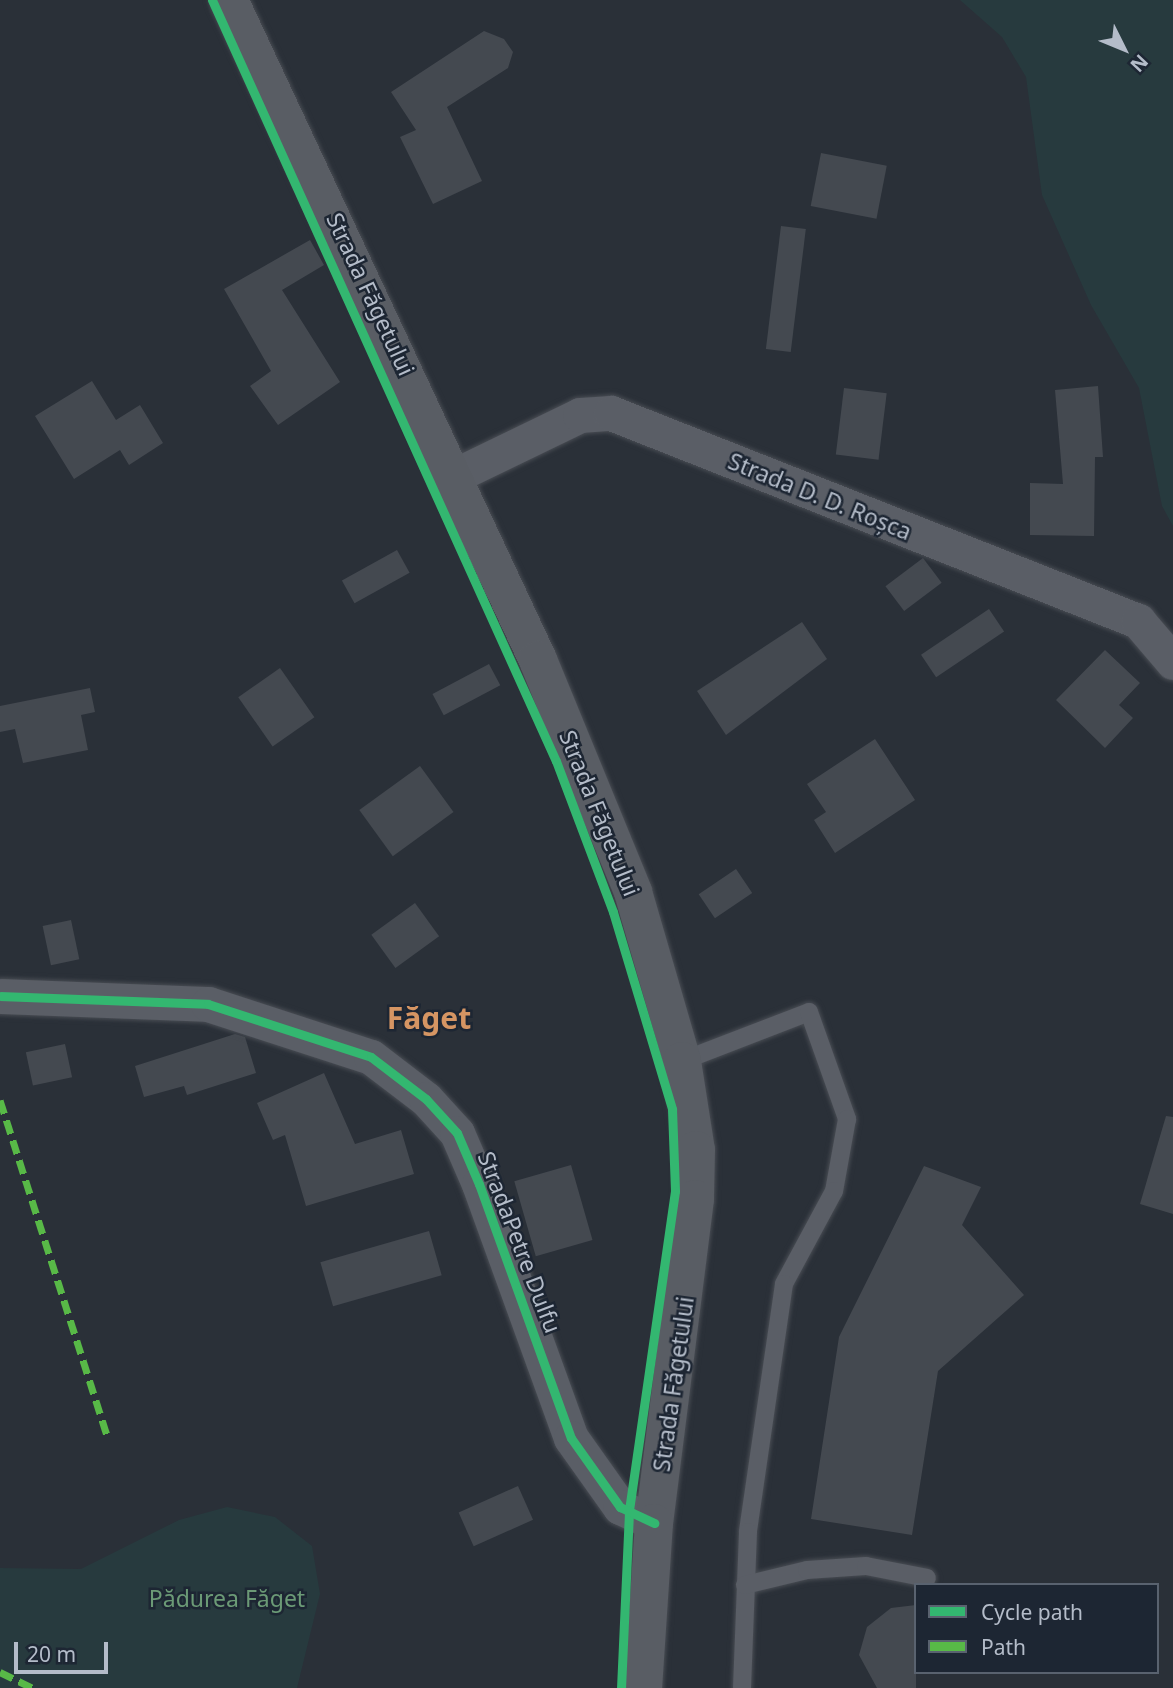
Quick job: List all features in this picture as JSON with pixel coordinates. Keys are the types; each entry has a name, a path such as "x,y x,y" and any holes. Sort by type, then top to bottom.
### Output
{"main road":[{"name":"Strada Făgetului","path":"229,0 454,476 633,892 682,1061 696,1150 695,1199 654,1523 643,1688"}],"street":[{"name":"Strada D. D. Roșca","path":"454,476 580,415 611,413 1138,621 1173,662"},
{"name":"StradaPetre Dulfu","path":"0,995 208,1004 371,1057 426,1099 457,1133 480,1184 571,1438 620,1507 654,1523"}],"lane":[{"path":"682,1061 808,1012 846,1119 834,1191 784,1284 745,1584 743,1688"},
{"path":"745,1584 807,1570 866,1566 926,1578"}],"green space":[{"path":"960,0 1173,0 1173,526 1162,506 1139,388 1091,305 1042,195 1026,77 1002,37"},
{"name":"Pădurea Făget","path":"227,1507 275,1517 312,1546 320,1594 297,1688 0,1688 0,1568 81,1569 179,1520"}],"building":[{"path":"484,31 504,39 513,52 508,68 447,107 482,181 433,204 400,137 416,130 391,92"},
{"path":"821,153 887,166 876,219 811,206"},
{"path":"781,226 806,229 791,352 766,349"},
{"path":"310,240 324,265 282,290 340,382 278,425 250,386 271,371 224,289"},
{"path":"92,381 116,420 140,405 163,443 129,465 120,450 74,479 35,416"},
{"path":"1098,386 1103,457 1095,457 1094,536 1030,535 1030,483 1063,484 1055,390"},
{"path":"844,388 887,393 879,460 836,455"},
{"path":"397,550 410,573 355,603 342,581"},
{"path":"923,558 942,583 904,611 885,586"},
{"path":"989,609 1004,631 936,677 921,655"},
{"path":"802,622 827,659 726,735 697,691"},
{"path":"1105,650 1140,683 1119,705 1133,718 1105,748 1056,700"},
{"path":"489,664 500,685 444,715 432,694"},
{"path":"280,668 314,717 273,746 238,697"},
{"path":"90,688 95,712 81,715 88,750 23,763 15,729 0,732 0,706"},
{"path":"875,739 915,800 835,853 814,820 826,812 807,784"},
{"path":"420,766 454,812 393,856 359,810"},
{"path":"736,869 752,893 715,918 699,894"},
{"path":"415,903 439,936 395,968 371,935"},
{"path":"71,920 79,959 51,965 43,926"},
{"path":"235,1034 245,1037 256,1073 187,1095 184,1086 144,1097 135,1066"},
{"path":"65,1044 72,1077 33,1086 26,1052"},
{"path":"324,1073 355,1144 401,1130 414,1174 306,1206 285,1135 273,1140 257,1103"},
{"path":"1166,1116 1173,1117 1173,1214 1140,1204"},
{"path":"571,1165 592,1240 536,1256 514,1181"},
{"path":"924,1166 981,1187 962,1225 1024,1295 938,1371 912,1535 811,1519 839,1337"},
{"path":"429,1231 442,1275 333,1306 320,1262"},
{"path":"518,1486 533,1520 474,1546 459,1512"},
{"path":"914,1605 916,1688 877,1688 859,1655 867,1627 891,1608"}],"marked path":[{"path":"0,1100 108,1439"},
{"path":"0,1672 33,1688"}],"cycle path":[{"path":"212,0 556,761 613,912 672,1109 675,1191 629,1512 621,1688"},
{"path":"1,996 208,1004 371,1057 426,1099 457,1133 479,1184 571,1438 620,1507 654,1523"}],"district":[{"name":"Făget","path":"429,1018"}]}
